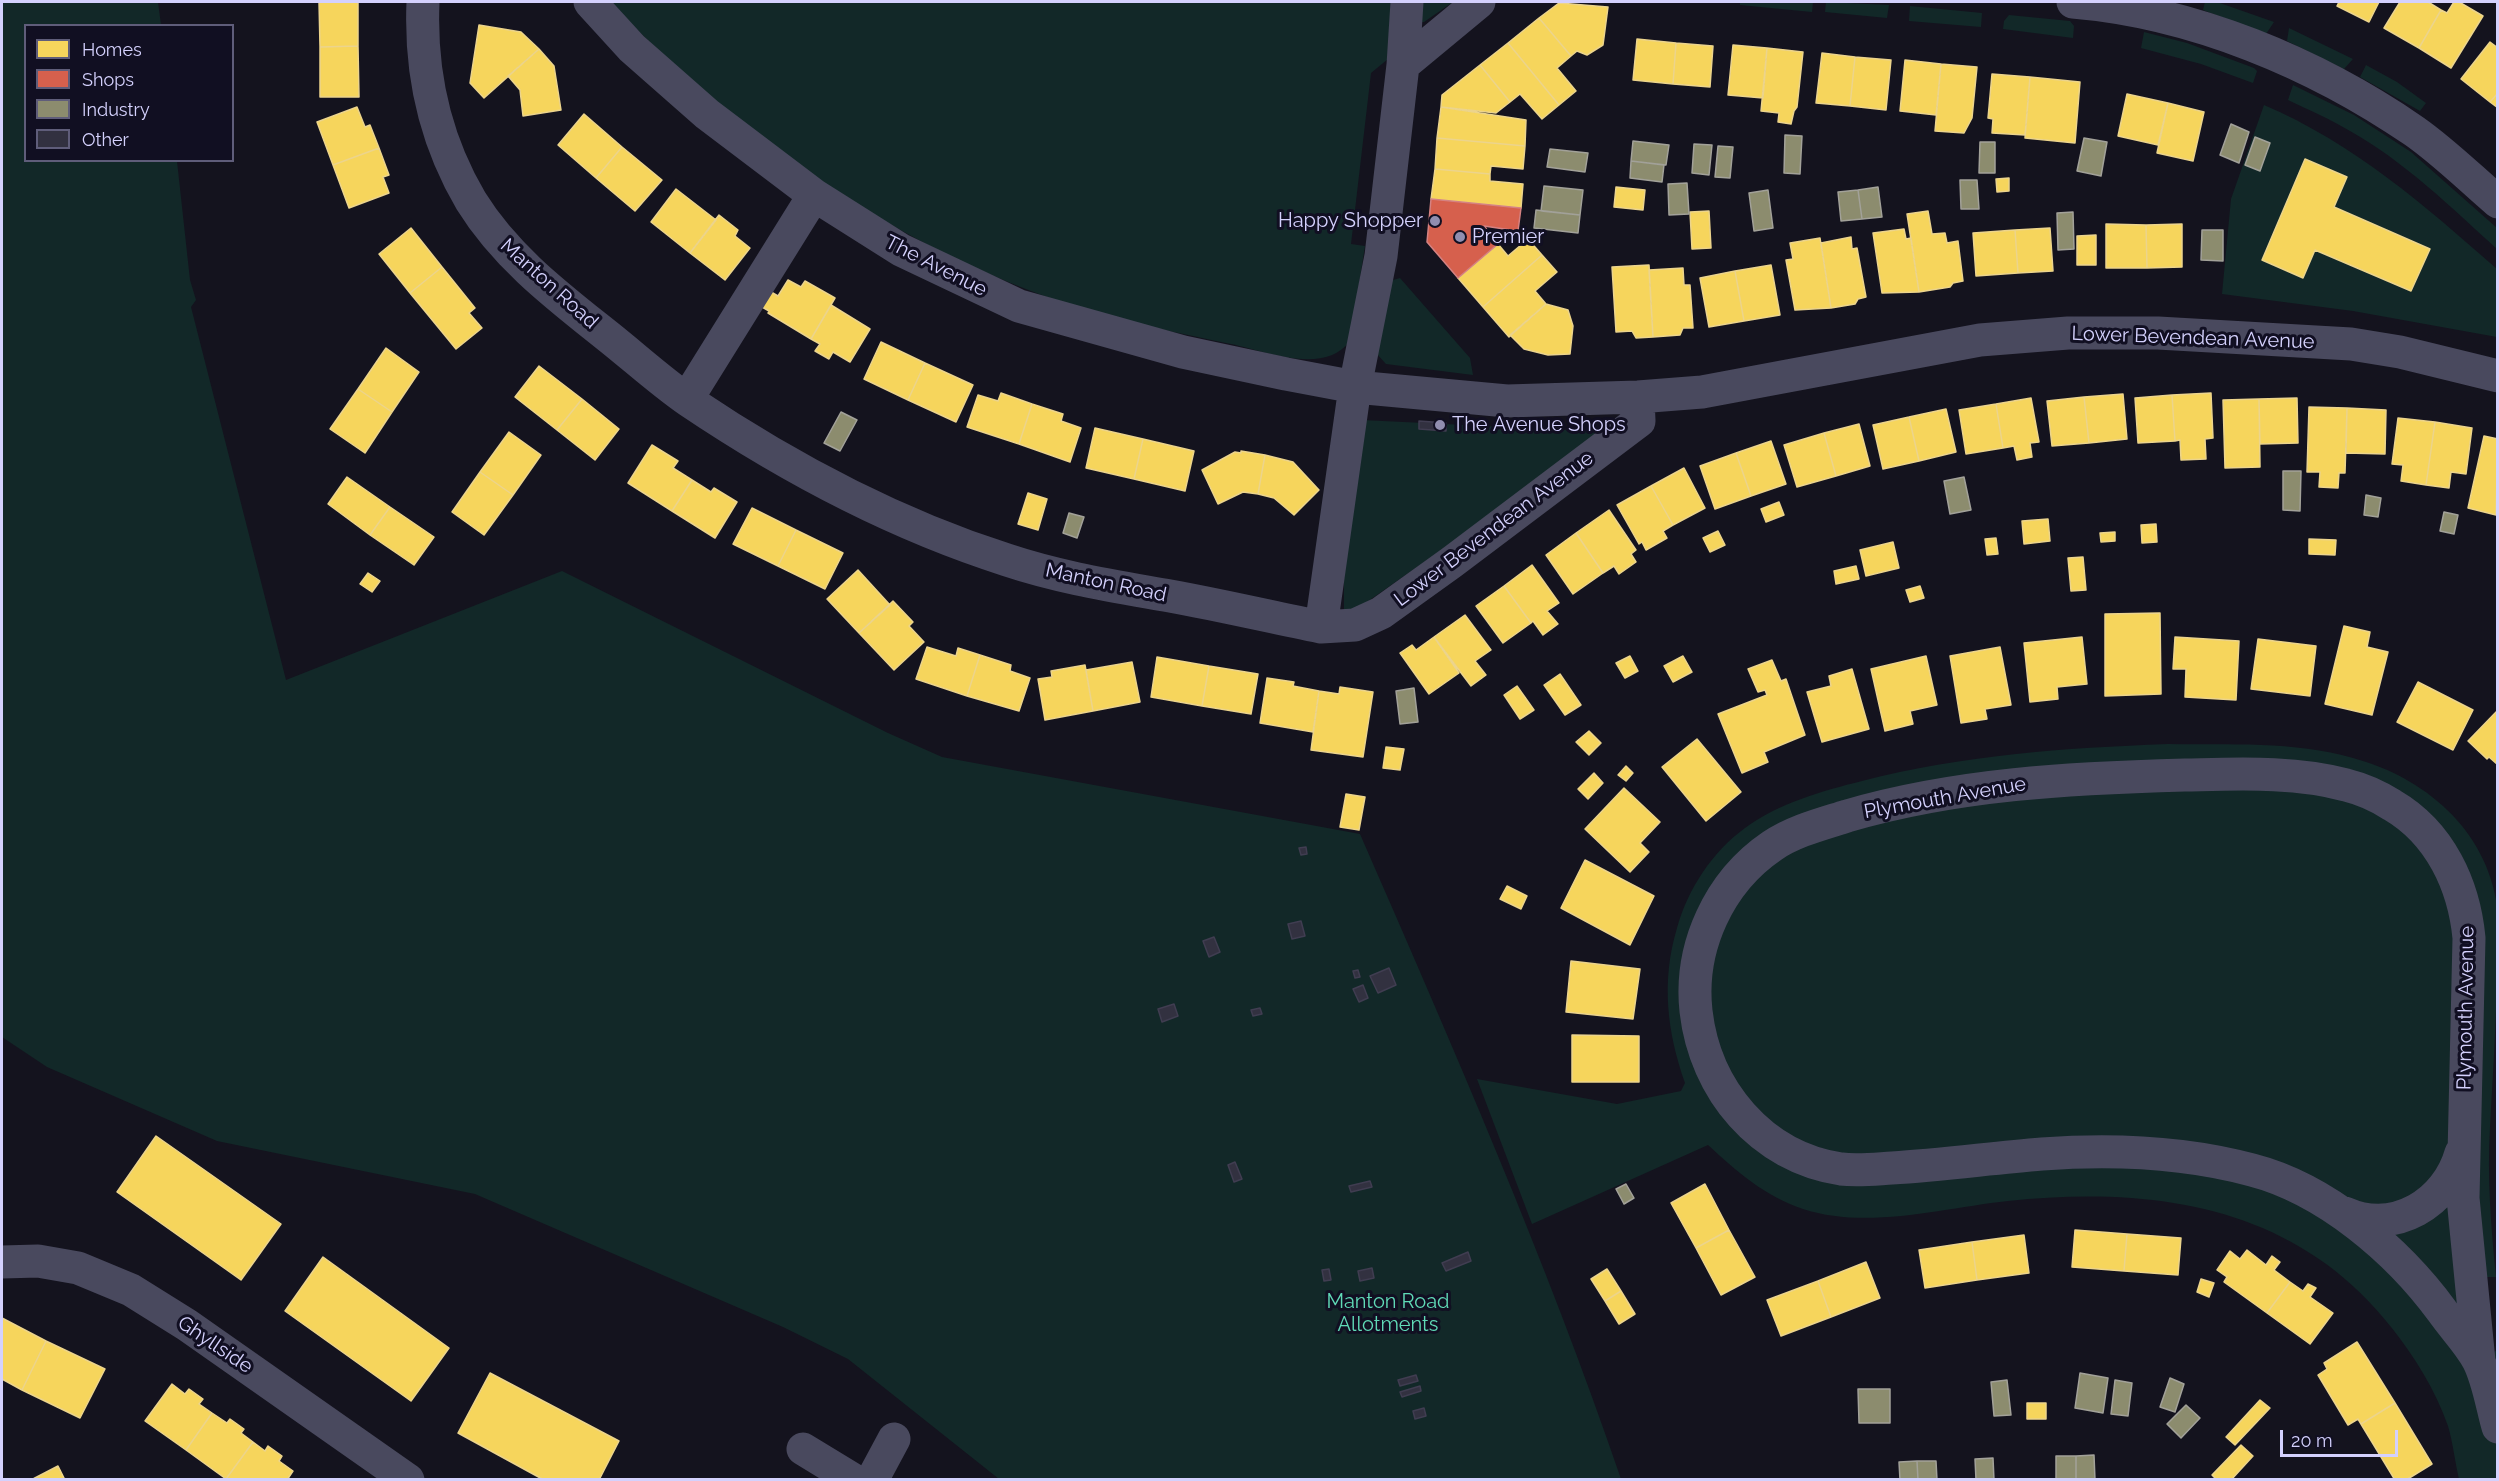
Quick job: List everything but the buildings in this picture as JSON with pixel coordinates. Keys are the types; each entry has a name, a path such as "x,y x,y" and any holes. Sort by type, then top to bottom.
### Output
{"street":[{"name":"Manton Road","path":"423,2 424,56 433,110 448,157 477,209 501,243 542,283 687,399 757,444 834,488 897,517 1005,560 1074,580 1321,627"},
{"name":"The Avenue","path":"590,2 632,48 670,84 814,195 901,250 1019,306 1184,352 1355,387"},
{"path":"1321,627 1355,387 1382,256 1403,64 1407,2"},
{"path":"1403,64 1479,2"},
{"path":"2073,2 2185,21 2306,69 2416,132 2498,202"},
{"path":"687,399 814,195"},
{"name":"Lower Bevendean Avenue","path":"1355,387 1507,401 1638,397 1702,392 1980,340 2068,333 2214,334 2328,341 2400,352 2498,376"},
{"name":"Lower Bevendean Avenue","path":"1321,627 1348,626 1368,621 1452,562 1639,421 1638,397"},
{"name":"Plymouth Avenue","path":"2463,1142 2457,1166 2448,1184 2433,1200 2402,1217 2376,1220 2356,1217 2289,1184 2254,1170 2183,1158 2075,1153 1931,1166 1853,1170 1811,1162 1786,1151 1760,1133 1737,1110 1719,1085 1704,1048 1696,1016 1695,976 1703,939 1715,909 1743,870 1779,841 1825,823 1892,804 2041,781 2123,776 2268,776 2344,784 2393,805 2416,822 2448,862 2463,899 2469,938 2463,1198 2479,1361 2498,1427"},
{"name":"Plymouth Avenue","path":"2335,1208 2404,1264 2479,1361"},
{"name":"Ghyllside","path":"2,1262 38,1261 78,1268 131,1290 187,1325 408,1479"},
{"path":"872,1479 894,1439"},
{"path":"803,1449 854,1479"}],"green space":[{"name":"Manton Road Allotments","path":"2,2 158,2 161,24 24,24 24,162 177,162 190,280 196,300 191,307 286,680 562,571 888,733 942,757 1360,834 1464,1074 1530,1234 1621,1479 999,1479 848,1359 783,1327 475,1194 217,1141 47,1067 2,1037"},
{"path":"610,2 1391,2 1388,59 1371,73 1351,244 1365,246 1350,341 1339,351 1325,357 1310,359 1277,355 1095,313 1010,283 946,254 824,183 767,143 712,99"},
{"path":"1419,2 1453,2 1424,22 1420,22"},
{"path":"1740,2 1813,2 1812,12 1740,5"},
{"path":"1826,2 1889,5 1887,18 1825,12"},
{"path":"2205,2 2217,2 2274,22 2266,34 2203,10"},
{"path":"1910,6 1982,13 1981,27 1909,21"},
{"path":"2009,15 2070,21 2074,26 2073,38 2003,29 2004,21"},
{"path":"2289,28 2353,59 2344,69 2287,41"},
{"path":"2144,32 2187,43 2254,68 2257,71 2253,83 2201,64 2141,48"},
{"path":"2366,65 2397,82 2426,103 2420,111 2360,77"},
{"path":"2293,85 2354,115 2411,152 2497,228 2497,249 2427,186 2390,157 2342,127 2288,100"},
{"path":"2264,105 2329,138 2358,157 2415,199 2497,269 2497,337 2353,311 2222,294 2231,199"},
{"path":"1400,278 1470,358 1473,375 1386,364 1376,353 1386,282"},
{"path":"1362,420 1610,432 1344,618 1344,578"},
{"path":"2168,744 2285,746 2331,753 2379,767 2404,778 2448,810 2480,853 2491,878 2498,918 2496,1022 2489,1164 2496,1277 2480,1277 2480,1361 2497,1350 2497,1479 2459,1479 2448,1426 2430,1386 2416,1361 2391,1327 2353,1286 2311,1254 2266,1230 2218,1213 2168,1202 2116,1197 2062,1197 2008,1201 1879,1218 1828,1215 1803,1209 1776,1198 1741,1174 1708,1145 1532,1224 1477,1079 1617,1104 1681,1091 1685,1083 1674,1045 1668,1006 1672,948 1682,913 1703,872 1722,848 1745,828 1758,819 1801,799 1900,772 2014,754"}],"place":[{"name":"Happy Shopper","path":"1435,221"},
{"name":"Premier","path":"1460,237"},
{"name":"The Avenue Shops","path":"1440,425"}]}
